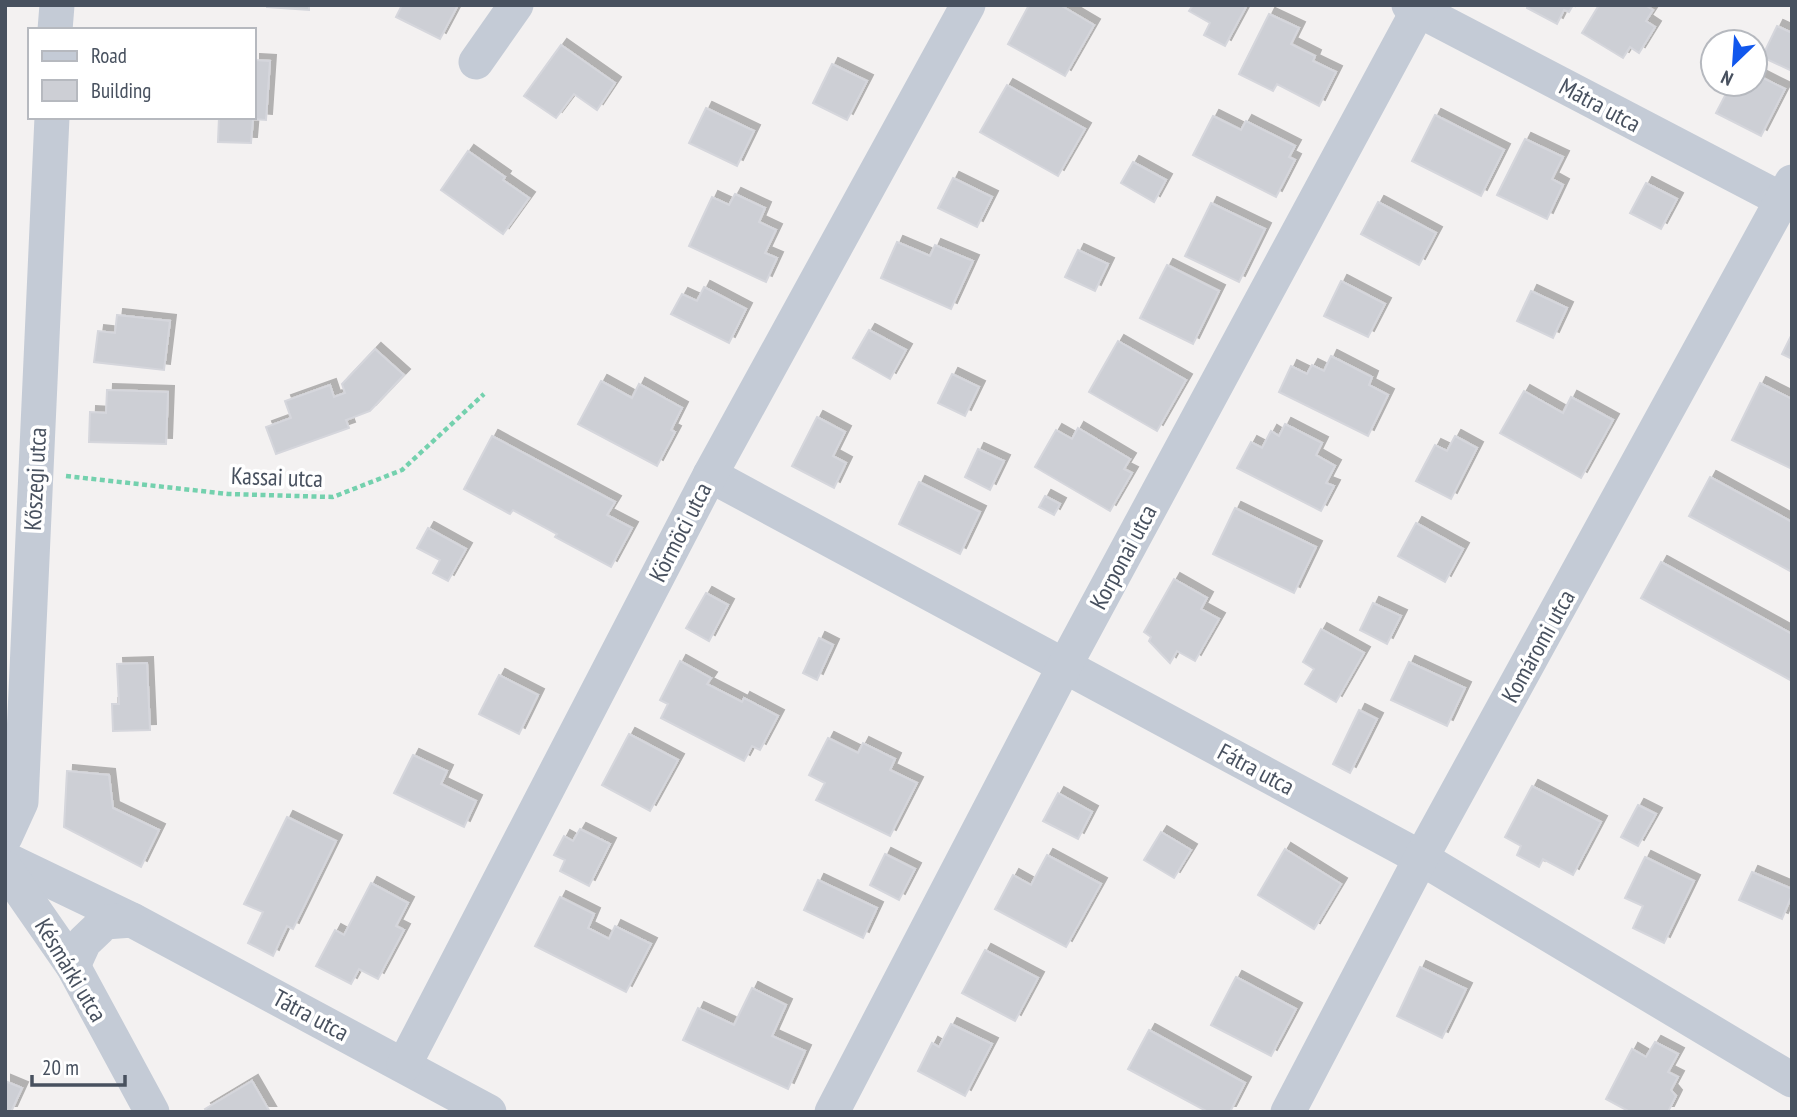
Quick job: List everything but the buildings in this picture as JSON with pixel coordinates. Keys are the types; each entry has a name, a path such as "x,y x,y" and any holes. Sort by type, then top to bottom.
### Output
{"street":[{"path":"55,28 57,5"},
{"path":"476,62 516,5"},
{"name":"Körmöci utca","path":"404,1065 710,475 968,5"},
{"name":"Mátra utca","path":"1416,7 1789,195"},
{"name":"Korponai utca","path":"832,1112 1065,665 1416,7"},
{"name":"Kőszegi utca","path":"5,837 21,802 52,119"},
{"name":"Komáromi utca","path":"1288,1112 1421,858 1789,195"},
{"name":"Fátra utca","path":"710,475 1421,858 1792,1080"},
{"name":"Tátra utca","path":"5,859 132,920 489,1112"},
{"name":"Késmárki utca","path":"5,868 73,966 152,1112"},
{"path":"73,966 84,942 105,922 132,920"}],"path":[{"name":"Kassai utca","path":"36,473 228,494 333,497 402,470 485,394"}]}
